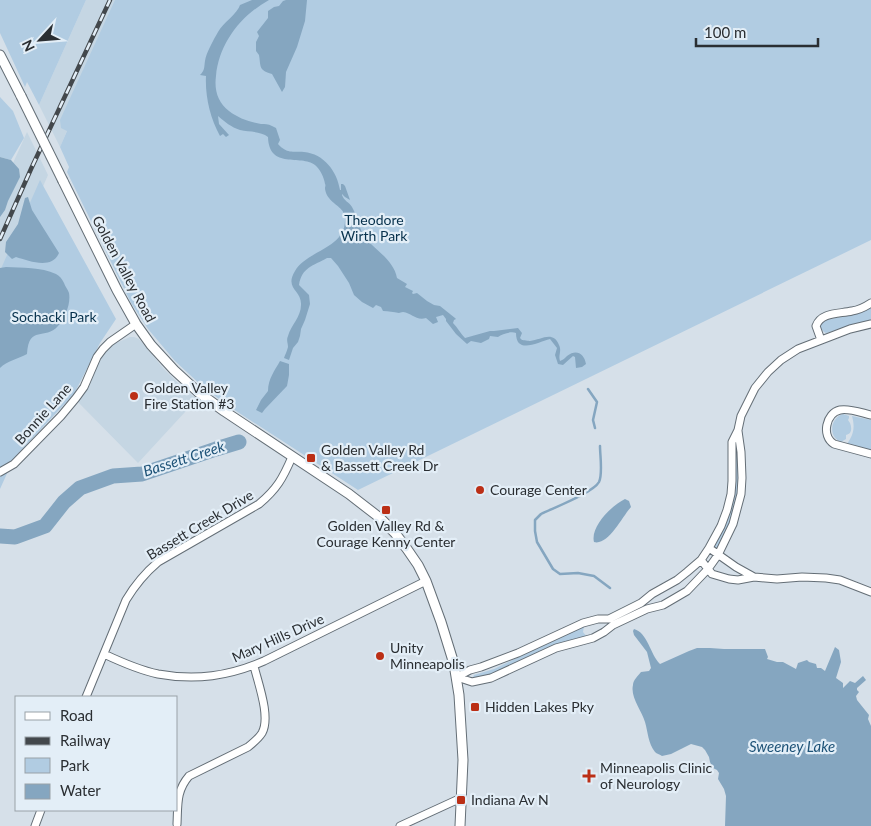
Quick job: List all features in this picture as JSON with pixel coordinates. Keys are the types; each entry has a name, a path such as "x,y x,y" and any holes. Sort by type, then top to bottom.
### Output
{"street":[{"name":"Golden Valley Road","path":"0,55 116,290 136,324 151,344 174,370 198,392 348,494 380,518 408,549 418,565 442,622 460,695 462,752 460,826"},
{"path":"821,340 816,326 823,317 854,311 871,303"},
{"name":"Bonnie Lane","path":"0,472 14,464 61,416 84,387 97,357 103,349 136,324"},
{"path":"457,677 470,670 518,654 589,620 609,619 641,603 688,572 701,560 709,548 727,510 731,494 733,471 732,442 738,430 741,416 755,388 781,360 798,349 871,324"},
{"path":"871,415 846,409 838,410 831,415 826,426 826,435 834,444 871,454"},
{"path":"457,677 472,682 491,678 556,648 593,638 613,625 647,609 664,605 687,590 708,569 718,555 733,524 741,494 742,478 742,452 738,430"},
{"name":"Bassett Creek Drive","path":"86,696 126,600 134,586 145,573 172,553 259,504 271,495 280,482 292,457"},
{"path":"709,548 754,577"},
{"path":"701,560 712,574 729,579 738,580 754,577 777,579 826,578 840,580 871,592"},
{"name":"Mary Hills Drive","path":"104,654 150,672 179,677 201,678 223,675 254,666 426,581"},
{"path":"178,793 183,783 190,776 248,747 262,732 265,722 265,711 254,666"},
{"path":"400,826 461,798"},
{"path":"35,826 41,811"},
{"path":"176,824 177,811"}],"shaded area":[{"path":"86,0 128,0 84,91 60,147 39,105"},
{"path":"27,132 48,175 0,285 0,192"},
{"path":"130,337 139,339 163,368 197,399 138,463 78,402 90,385 105,352 114,344"}],"green space":[{"path":"0,0 86,0 39,105 27,82 25,87 0,33"},
{"name":"Theodore Wirth Park","path":"115,0 871,0 871,240 358,490 204,388 175,361 148,329 131,303 67,172 69,167 60,147 67,131 61,128 60,120"},
{"path":"0,97 13,111 24,138 11,160 0,157"},
{"name":"Sochacki Park","path":"40,180 116,319 100,343 74,394 14,458 0,489 0,271"},
{"path":"871,308 871,320 826,333 820,328 821,324 826,320 860,313"},
{"path":"843,414 849,416 848,420 851,429 846,435 846,439 841,442 834,436 832,428 835,419"},
{"path":"852,416 871,420 871,450 847,444 853,430"},
{"path":"736,446 740,474 734,511 726,532 715,548 714,546 735,481"},
{"path":"584,626 583,632 587,637 563,643 495,674 473,677 474,675 494,669"}],"water":[{"path":"252,0 269,0 240,23 226,42 218,64 216,91 225,108 244,119 276,128 280,140 278,144 284,149 311,153 323,160 333,170 340,190 341,184 345,186 350,200 342,195 352,207 366,239 389,261 397,278 407,284 405,287 413,291 413,294 417,293 434,305 440,306 456,319 453,323 465,338 490,331 518,328 522,333 520,338 522,340 530,341 550,337 556,340 560,347 560,361 570,354 579,353 586,364 576,368 575,357 573,356 563,365 558,364 555,355 557,348 550,339 524,345 520,344 517,340 516,333 512,332 498,337 490,336 489,339 481,343 471,341 467,344 456,334 443,315 436,317 438,322 433,324 426,318 417,318 403,312 383,311 381,307 376,305 373,308 354,295 349,283 331,258 313,265 305,271 300,279 299,285 309,295 310,304 298,342 293,348 289,360 284,358 288,347 287,337 301,309 301,300 292,286 292,277 295,271 308,258 333,243 339,237 344,229 345,215 331,201 325,191 323,176 315,165 274,154 268,137 237,129 218,116 219,124 229,135 226,137 223,134 220,136 216,129 209,107 206,76 200,75 204,70 208,50 220,29 240,5"},
{"path":"286,0 307,0 305,21 297,47 286,72 285,87 282,92 272,74 262,69 259,55 256,51 256,42 259,36 257,32 268,18 268,11"},
{"path":"0,157 11,160 19,169 20,177 0,217"},
{"path":"28,197 32,210 59,253 56,258 46,263 16,257 12,259 5,252 6,242 18,224 25,198"},
{"path":"0,268 38,269 56,274 69,292 69,302 67,311 58,326 53,330 34,336 28,345 27,354 0,368"},
{"path":"280,361 289,364 287,386 262,413 256,410 268,391 270,379"},
{"path":"625,499 629,501 631,507 604,540 594,542 595,530 603,517 614,506"},
{"name":"Sweeney Lake","path":"634,629 639,631 646,639 660,664 697,648 765,649 767,659 783,662 796,669 798,663 807,660 816,664 817,668 825,671 835,647 839,650 841,662 836,678 843,683 843,688 850,681 855,683 863,676 866,680 857,688 859,692 856,696 869,715 868,719 871,726 871,826 725,826 726,796 718,779 719,773 713,768 705,750 702,747 691,744 671,754 662,756 655,752 651,745 644,718 633,690 634,681 641,672 649,671 651,668 647,652 634,635"}],"waterway":[{"path":"588,389 597,402 593,420 595,428"},
{"name":"Bassett Creek","path":"0,536 15,537 45,526 64,502 80,488 113,476 142,474 239,442"},
{"path":"600,446 601,470 599,482 589,491 541,514 535,520 535,531 537,542 553,569 560,574 578,573 594,576 610,588"}],"railway":[{"path":"0,239 110,0"}],"place":[{"name":"Golden Valley Fire Station #3","path":"134,396"},
{"name":"Golden Valley Rd & Bassett Creek Dr","path":"311,458"},
{"name":"Courage Center","path":"480,490"},
{"name":"Golden Valley Rd & Courage Kenny Center","path":"386,510"},
{"name":"Unity Minneapolis","path":"380,656"},
{"name":"Hidden Lakes Pky","path":"475,707"},
{"name":"Minneapolis Clinic of Neurology","path":"589,776"},
{"name":"Indiana Av N","path":"461,800"}]}
